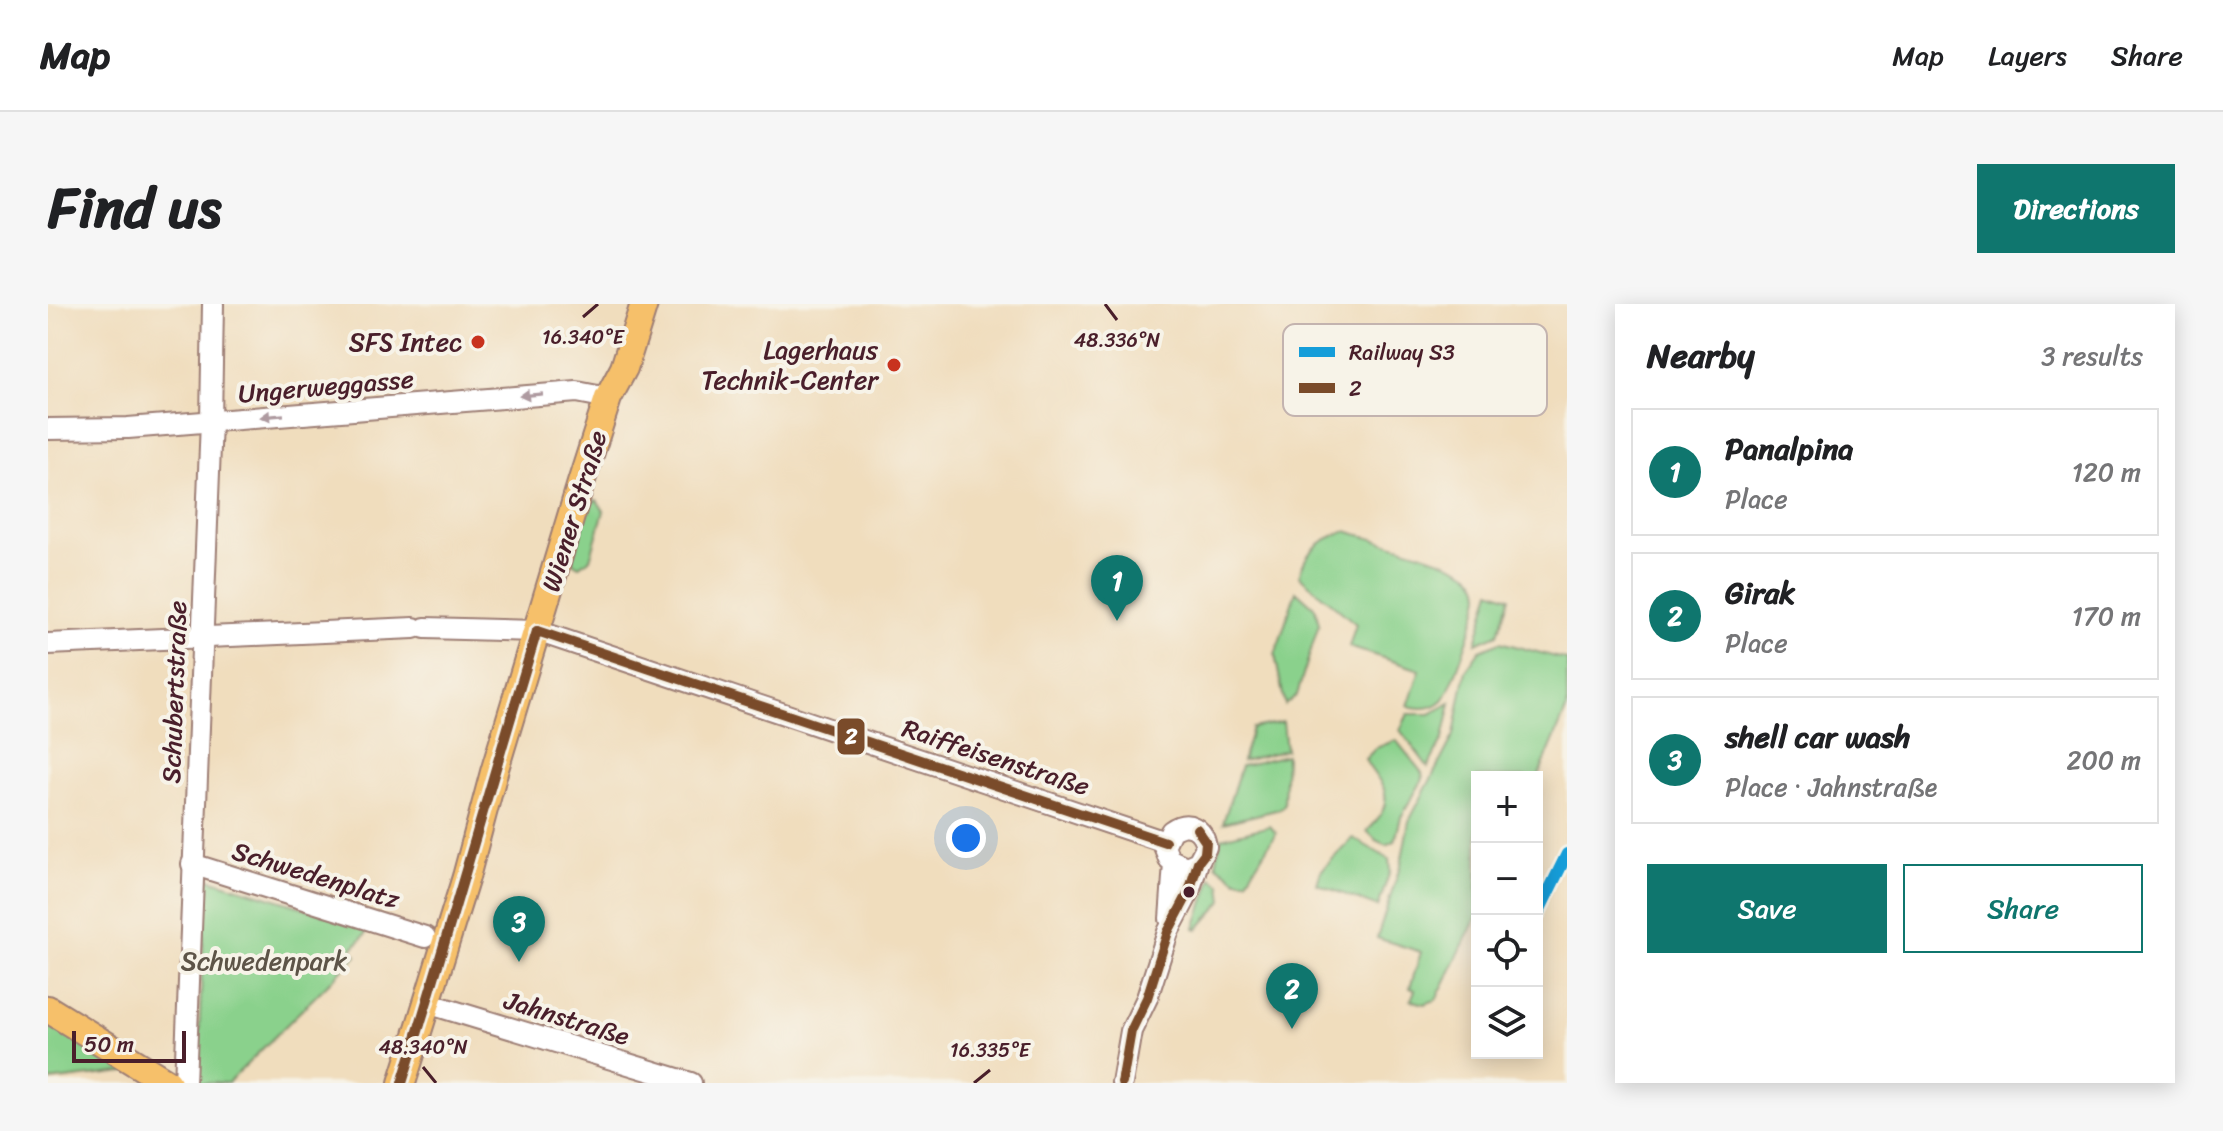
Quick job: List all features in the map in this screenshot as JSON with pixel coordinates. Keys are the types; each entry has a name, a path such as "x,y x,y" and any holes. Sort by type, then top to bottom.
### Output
{"main road":[{"name":"Wiener Straße","path":"608,398 610,363 627,304"},
{"name":"Wiener Straße","path":"402,1083 608,398 624,368 644,304"},
{"path":"48,1009 168,1083"}],"street":[{"name":"Schubertstraße","path":"185,1083 213,304"},
{"name":"Ungerweggasse","path":"48,429 128,428 577,392 608,398"},
{"name":"Raiffeisenstraße","path":"48,644 419,628 537,631 1165,842"},
{"path":"1122,1083 1131,1031 1147,998 1168,932 1189,892 1206,847 1203,835 1197,829 1188,825 1178,826 1168,834 1166,855 1174,863 1186,867 1198,862"},
{"path":"1168,932 1174,863"},
{"name":"Schwedenplatz","path":"192,864 425,937"},
{"name":"Jahnstraße","path":"427,1003 691,1083"}],"green space":[{"path":"597,500 604,511 590,559 579,566 572,562 590,501"},
{"path":"1346,531 1452,565 1466,571 1477,582 1480,595 1464,650 1447,694 1435,706 1408,706 1420,670 1349,647 1356,624 1299,576 1310,552 1329,538"},
{"path":"1491,590 1510,597 1498,634 1476,643"},
{"path":"1296,591 1315,608 1319,624 1297,695 1285,705 1275,655"},
{"path":"1500,642 1567,660 1567,708 1541,771 1471,771 1471,928 1436,1000 1424,1004 1411,1000 1415,990 1410,988 1421,952 1377,938 1401,864 1409,821 1454,735 1466,670 1480,650"},
{"path":"1451,703 1443,739 1428,767 1400,730 1408,714 1430,714"},
{"path":"1283,722 1286,750 1242,761 1252,728"},
{"path":"1396,740 1422,773 1423,779 1401,817 1395,841 1387,845 1367,831 1381,814 1385,794 1365,759 1376,748"},
{"path":"1286,755 1284,805 1280,809 1223,823 1241,766"},
{"path":"1270,826 1276,833 1247,880 1237,880 1216,864 1221,838"},
{"path":"1353,838 1389,859 1390,871 1378,907 1317,884 1321,871"},
{"name":"Schwedenpark","path":"206,878 367,927 365,935 351,950 357,955 228,1083 197,1083"},
{"path":"1212,878 1221,885 1223,901 1198,929 1195,928"},
{"path":"48,1023 132,1071 48,1081"}],"rail line":[{"name":"S3","path":"1543,903 1567,854"}],"transit line":[{"name":"2","path":"537,631 1165,842"},
{"name":"2","path":"402,1083 537,631"},
{"name":"2","path":"1122,1083 1131,1031 1147,998 1168,932 1189,892 1198,862 1205,853 1206,842 1197,829"}],"place":[{"name":"SFS Intec","path":"478,342"},
{"name":"Lagerhaus Technik-Center","path":"894,365"},
{"name":"Panalpina","path":"1117,621"},
{"name":"shell car wash","path":"519,962"},
{"name":"Girak","path":"1292,1029"}]}
